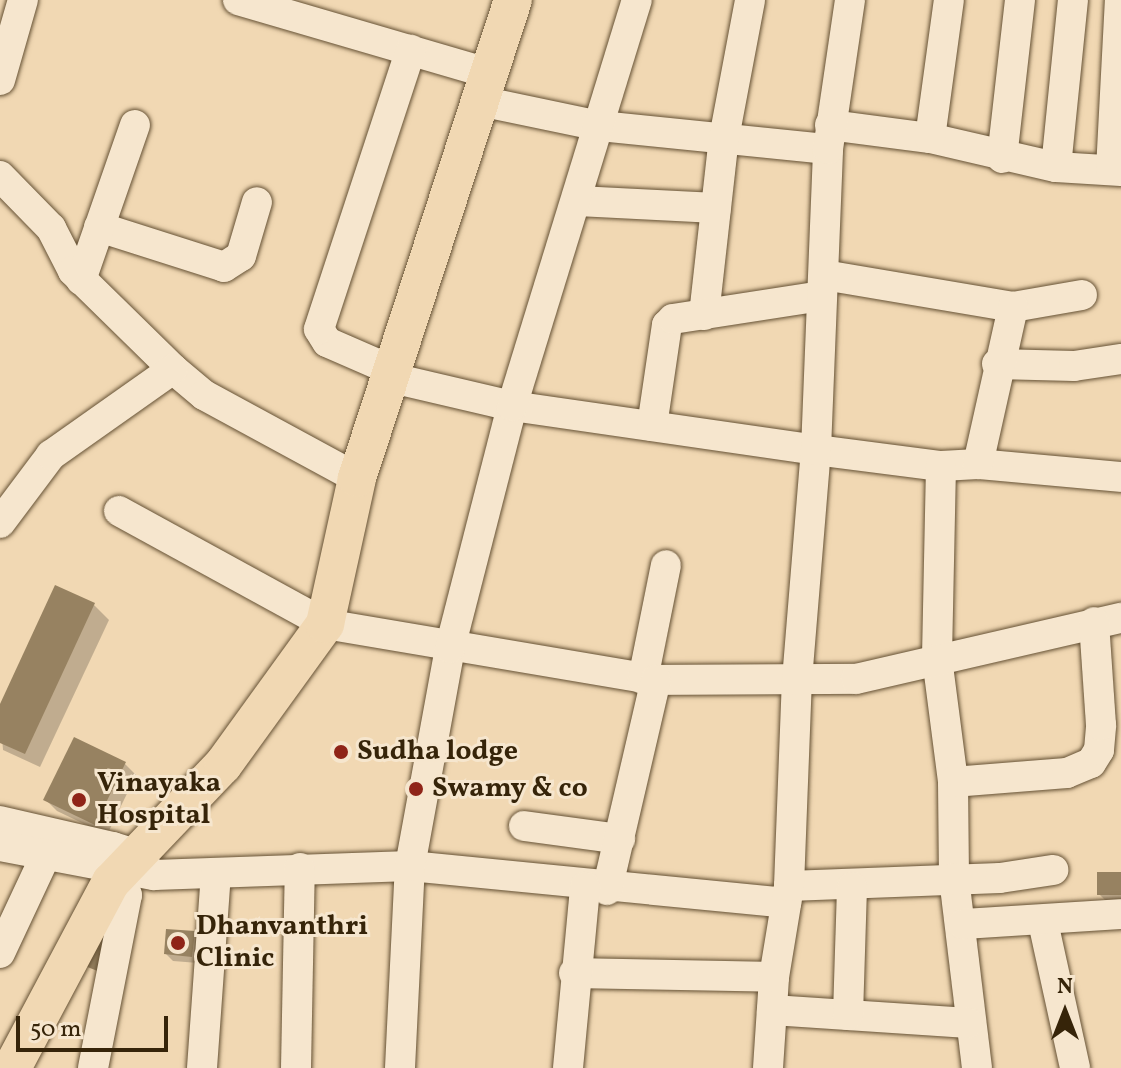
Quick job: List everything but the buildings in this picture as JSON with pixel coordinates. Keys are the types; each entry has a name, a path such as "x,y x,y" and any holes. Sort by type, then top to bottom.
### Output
{"main road":[{"path":"0,1053 122,866 269,671 316,620 349,475 475,84 493,0"},
{"path":"475,84 513,0"},
{"path":"12,1068 122,866"}],"street":[{"path":"238,0 411,50 475,84 600,126 724,138 930,138 1002,158 1056,167 1116,170 1120,0"},
{"path":"400,1068 410,866 450,648 512,406 578,201 637,0"},
{"path":"704,315 724,138 750,0"},
{"path":"768,1068 774,977 788,894 797,680 816,450 829,137 850,0"},
{"path":"930,138 949,0"},
{"path":"1002,158 1020,0"},
{"path":"1056,167 1073,0"},
{"path":"0,80 13,15"},
{"path":"411,50 319,329 327,342 382,370 512,406 941,466 978,464 1121,477"},
{"path":"81,280 135,125"},
{"path":"0,176 51,228 81,280 173,369 204,395 349,475"},
{"path":"578,201 716,208"},
{"path":"99,227 224,267 241,256 257,202"},
{"path":"652,426 667,325 822,286 1013,307 1082,295"},
{"path":"978,464 997,364 1013,307"},
{"path":"997,364 1074,366 1121,359"},
{"path":"1,518 51,455 173,369"},
{"path":"941,466 937,658 953,782 954,878 963,924 969,1023 977,1068"},
{"path":"119,511 316,620 450,648 649,679 856,679 1108,620 1099,750 1091,763 1067,773 953,782"},
{"path":"568,1068 574,973 596,888 620,839 666,565"},
{"path":"0,821 122,866"},
{"path":"524,826 620,839"},
{"path":"0,846 45,857 216,875 300,868 410,866 596,888 788,894 1053,870"},
{"path":"0,953 45,857"},
{"path":"93,1068 127,895 122,866"},
{"path":"296,1068 300,868"},
{"path":"202,1068 216,875"},
{"path":"848,1015 852,887"},
{"path":"963,924 1043,922 1121,914"},
{"path":"1043,922 1075,1068"},
{"path":"574,973 774,977"},
{"path":"772,1010 969,1023"}],"place":[{"name":"Sudha lodge","path":"341,752"},
{"name":"Swamy & co","path":"416,789"},
{"name":"Vinayaka Hospital","path":"79,800"},
{"name":"Dhanvanthri Clinic","path":"178,943"}]}
